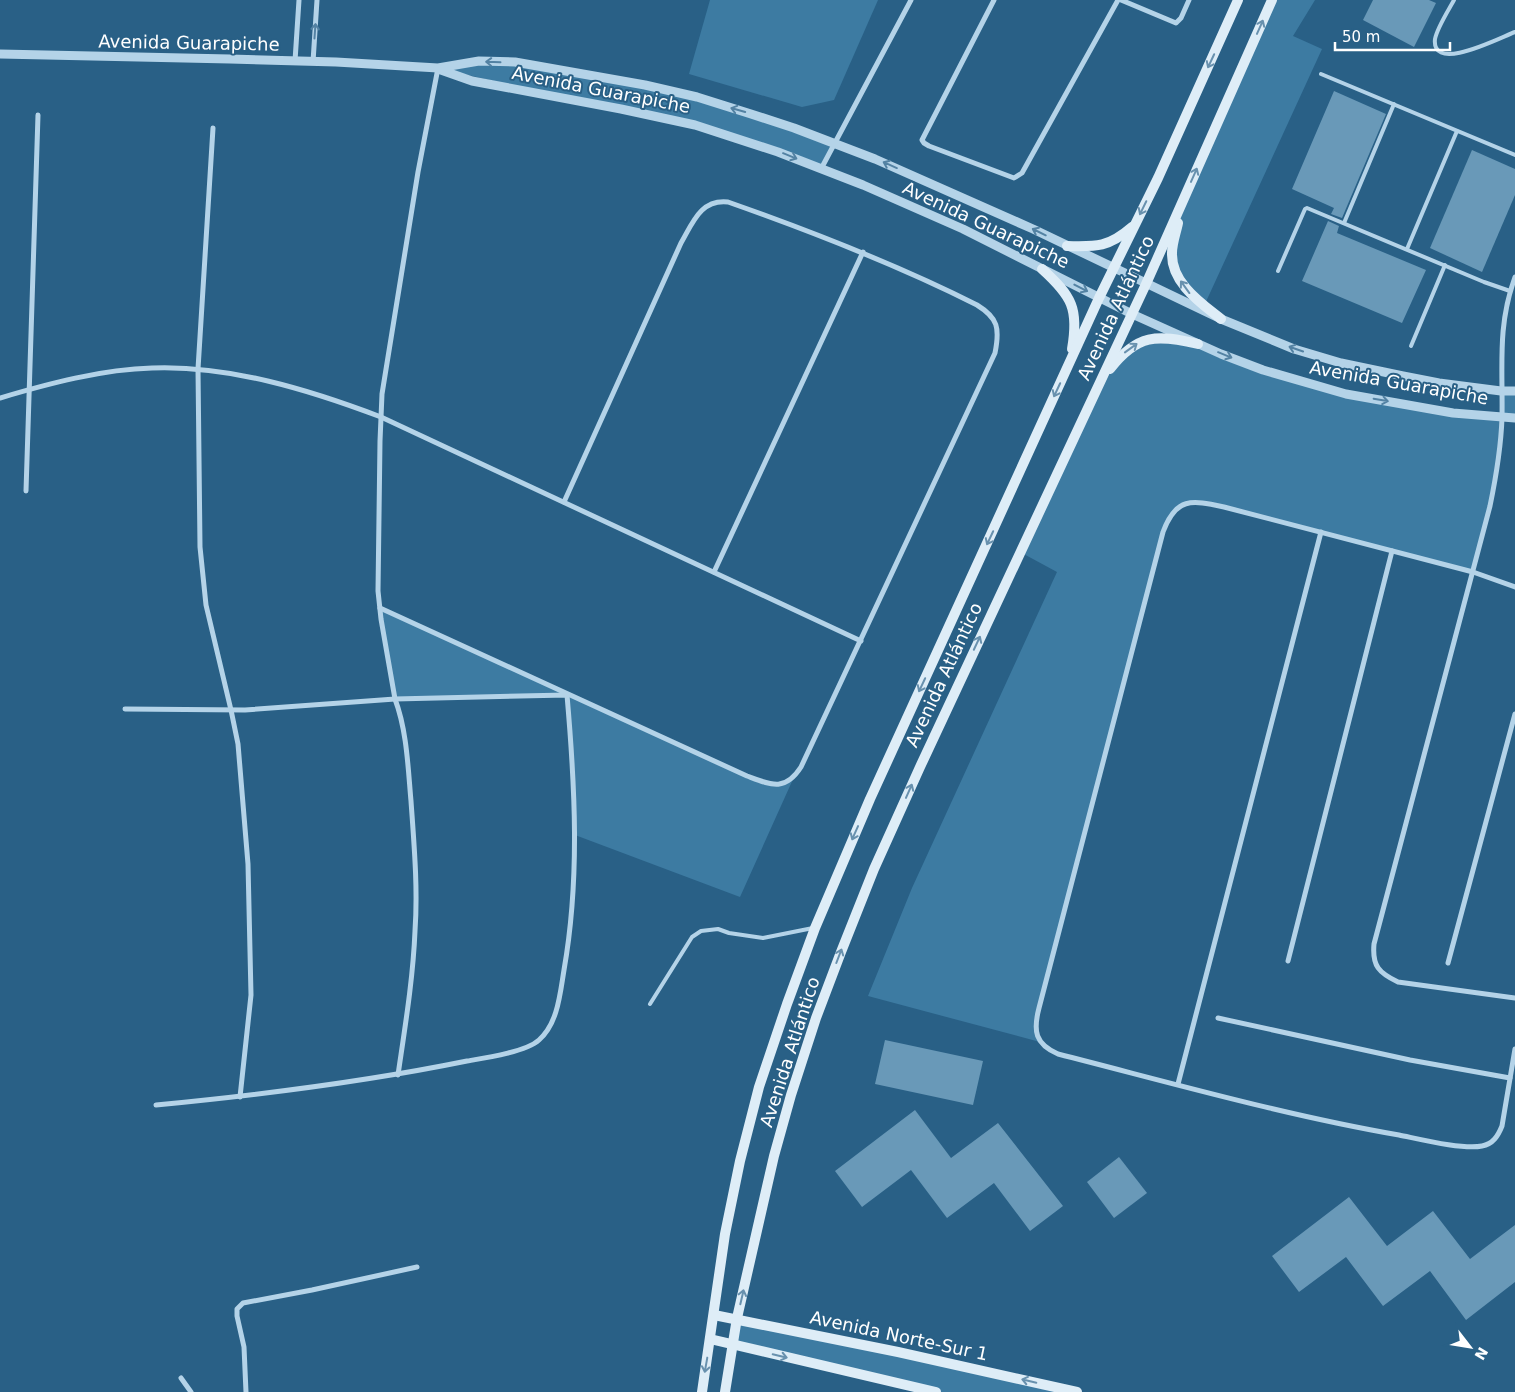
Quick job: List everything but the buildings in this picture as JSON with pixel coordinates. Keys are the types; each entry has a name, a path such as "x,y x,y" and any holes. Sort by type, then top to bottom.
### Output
{"main road":[{"name":"Avenida Atlántico","path":"702,1392 725,1234 740,1161 760,1087 787,1004 815,928 870,799 1099,298 1135,225 1238,0"},
{"name":"Avenida Atlántico","path":"725,1392 737,1318 774,1156 816,1018 841,952 874,869 920,767 1146,284 1272,0"},
{"path":"1185,196 1172,253 1173,266 1193,297 1222,319"},
{"path":"1067,246 1092,247 1107,244 1121,237 1135,225"},
{"path":"1042,269 1062,287 1074,316 1075,330 1066,371"},
{"path":"1099,384 1127,349 1138,342 1168,338 1198,344"},
{"name":"Avenida Norte-Sur 1","path":"714,1315 737,1318 898,1352 1077,1392"},
{"path":"710,1339 936,1392"}],"street":[{"path":"295,61 298,0"},
{"path":"313,62 317,0"},
{"path":"821,169 911,0"},
{"path":"994,0 922,140 930,146 1014,178 1022,173 1119,0 1176,23 1181,18 1189,0"},
{"name":"Avenida Guarapiche","path":"0,54 295,61 438,68 478,61 515,62 646,85 751,114 875,159 990,209 1222,319 1294,349 1341,362 1439,383 1515,391"},
{"path":"398,1074 412,974 416,920 414,854 404,736 395,699 380,608 378,513 381,417 382,394 389,344 438,68"},
{"name":"Avenida Guarapiche","path":"438,68 472,82 621,108 695,125 768,148 963,229 1132,314 1198,344 1263,370 1338,392 1453,413 1515,418"},
{"path":"26,491 31,389 38,115"},
{"path":"213,128 198,369 200,547 206,605 231,710 239,753 248,864 251,920 251,995 240,1097"},
{"path":"380,608 567,695 598,706 747,776 767,783 786,783 794,778 801,767 996,353 997,327 986,311 976,304 863,252 728,202 718,201 709,203 692,224 681,243 564,502"},
{"path":"714,572 863,252"},
{"path":"1515,277 1502,326 1502,418 1498,464 1490,506 1373,955 1379,970 1398,982 1515,998"},
{"path":"0,398 31,389 108,373 151,368 198,369 223,372 310,393 381,417 861,641"},
{"path":"1515,586 1473,572 1205,503 1182,504 1174,510 1167,520 1163,532 1036,1019 1036,1031 1040,1042 1047,1049 1058,1054 1332,1123 1439,1142 1480,1147 1490,1144 1502,1126 1515,1049"},
{"path":"1178,1084 1321,532"},
{"path":"1288,961 1392,551"},
{"path":"125,709 231,710 395,699 567,695"},
{"path":"156,1105 327,1086 503,1054 529,1046 538,1041 551,1024 556,1011 562,986 573,906 575,818 573,757 567,695"},
{"path":"1448,963 1515,714"},
{"path":"1218,1018 1410,1060 1510,1078"},
{"path":"246,1392 244,1347 237,1316 239,1305 417,1267"},
{"path":"181,1378 191,1392"}],"lane":[{"path":"1454,0 1435,40 1437,50 1441,53 1456,55 1515,32"},
{"path":"1321,74 1515,155"},
{"path":"1344,223 1394,104"},
{"path":"1407,250 1457,131"},
{"path":"1278,271 1307,208 1510,291"},
{"path":"1411,346 1445,265"},
{"path":"650,1004 692,937 701,931 718,930 763,938 815,928"}],"shaded area":[{"path":"710,0 878,0 834,100 802,107 689,74"},
{"path":"1272,0 1315,0 1293,36 1322,49 1204,306 1173,266 1175,237 1185,195"},
{"path":"479,61 645,85 834,143 821,169 731,136 438,68"},
{"path":"1168,338 1306,384 1501,418 1501,391 1515,391 1515,418 1502,418 1498,464 1473,572 1205,503 1182,504 1167,520 1036,1019 1040,1042 868,996 912,888 1057,572 1020,552 1099,384 1127,349"},
{"path":"380,608 747,776 777,784 794,777 740,897 575,835 567,695 395,699"},
{"path":"737,1318 1077,1392 936,1392 733,1345"}]}
